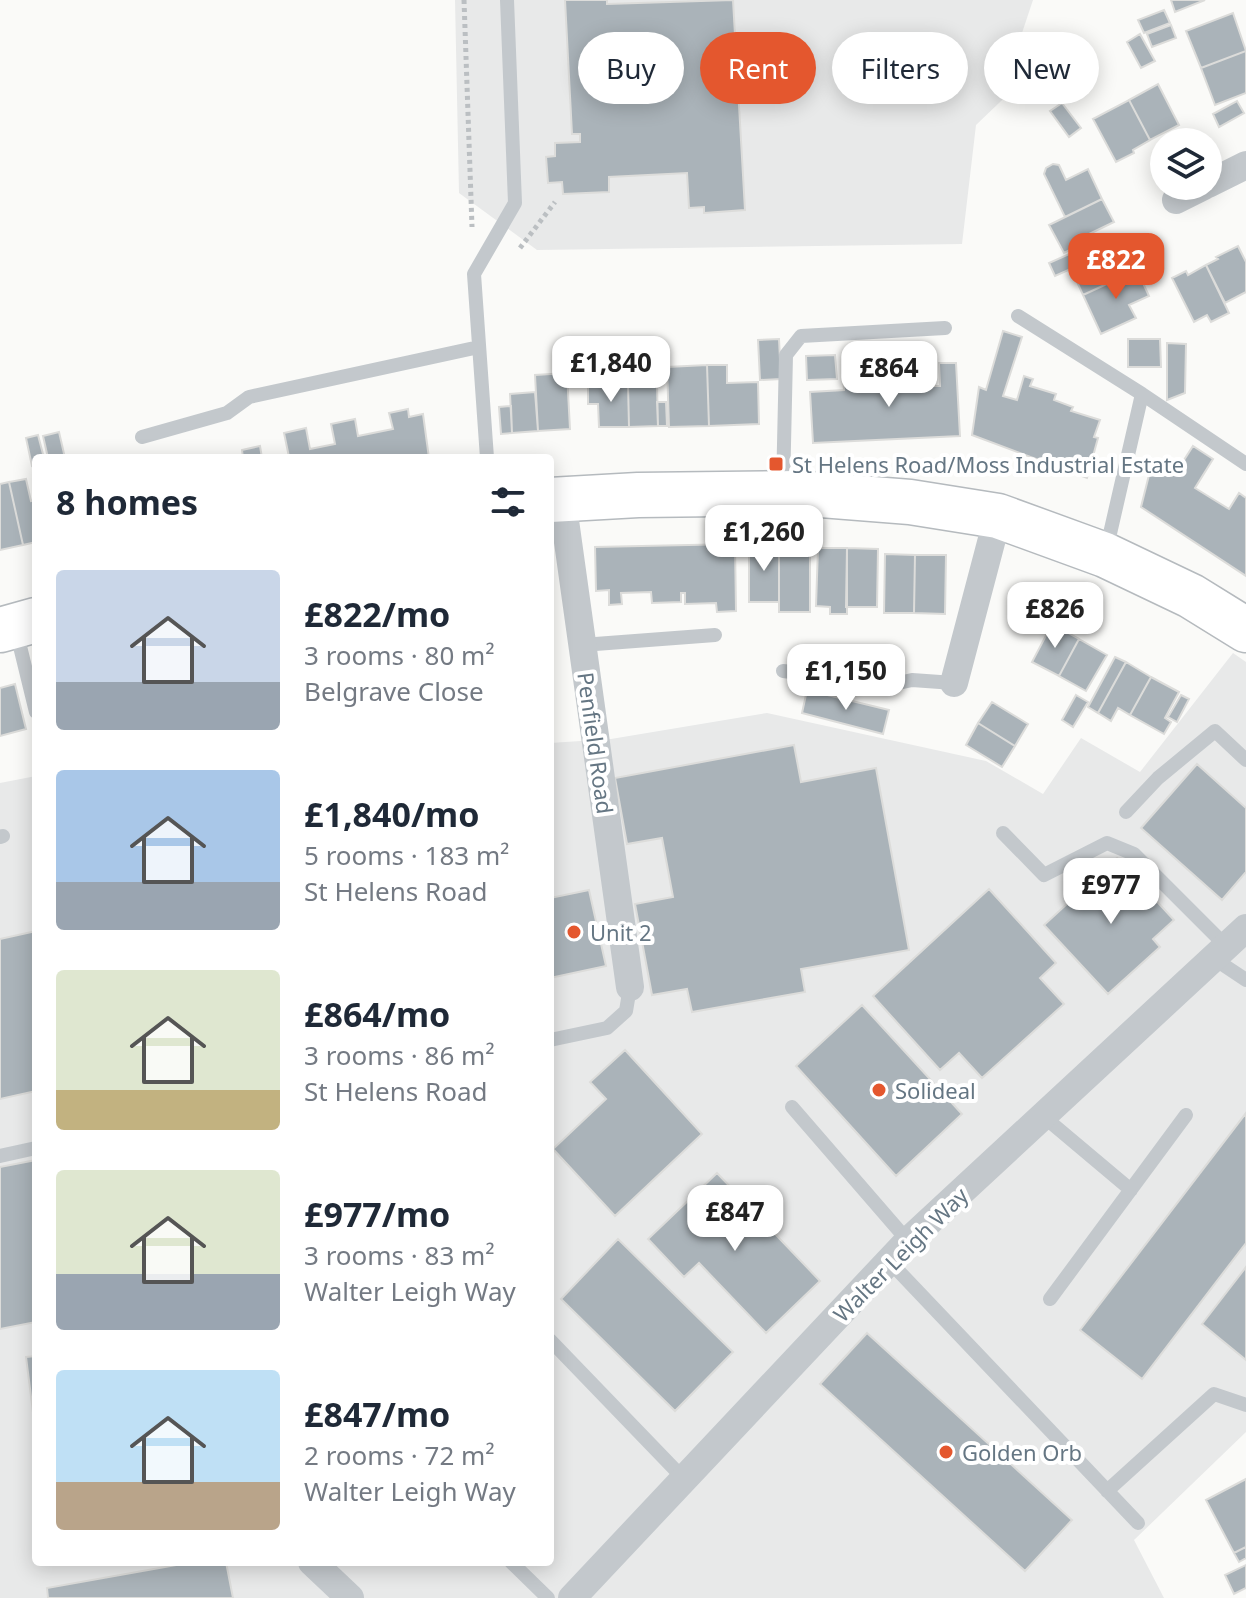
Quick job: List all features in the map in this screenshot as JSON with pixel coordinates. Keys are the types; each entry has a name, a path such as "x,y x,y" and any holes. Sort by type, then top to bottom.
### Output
{"main road":[{"path":"556,500 638,495 783,494 910,502 998,516 1105,555 1191,596 1246,630"}],"street":[{"path":"1222,177 1246,165"},
{"name":"Penfield Road","path":"556,500 582,645 630,987"},
{"path":"954,683 998,516"},
{"name":"Walter Leigh Way","path":"572,1598 898,1251 1229,944"},
{"path":"316,1566 350,1598"}],"lane":[{"path":"487,454 474,274 515,203 507,0"},
{"path":"1018,316 1246,464"},
{"path":"783,494 786,355 801,336 945,328"},
{"path":"142,437 227,413 249,397 479,347"},
{"path":"1105,555 1142,394"},
{"path":"17,625 32,694"},
{"path":"582,645 715,635"},
{"path":"783,671 894,684 912,680 954,683"},
{"path":"1126,812 1158,778 1215,731 1246,760"},
{"path":"1003,833 1044,875 1107,843 1134,854 1229,944 1246,980"},
{"path":"554,1039 607,1028 626,1011 630,987"},
{"path":"792,1107 898,1251 1138,1523"},
{"path":"1050,1299 1186,1115"},
{"path":"1043,1116 1131,1190"},
{"path":"0,1156 32,1149"},
{"path":"554,1344 684,1479"},
{"path":"1107,1491 1214,1394 1246,1405"},
{"path":"515,1566 548,1598"}],"path":[{"path":"464,0 474,274"}],"shaded area":[{"path":"455,0 1033,0 1022,32 984,32 984,104 998,104 976,125 962,244 537,250 459,193"},
{"path":"1233,653 1246,662 1246,1432 1134,1540 1164,1598 0,1598 0,783 32,777 32,1566 554,1566 554,743 611,739 767,713 986,761 1043,794 1081,738 1140,772"}],"building":[{"path":"565,0 607,0 607,4 733,0 735,32 700,32 700,104 739,104 745,210 704,213 704,207 689,208 687,173 609,177 609,192 563,194 562,182 548,183 546,157 555,156 555,143 580,142 580,134 572,134"},
{"path":"1171,0 1205,0 1175,12"},
{"path":"1164,10 1170,23 1144,33 1138,20"},
{"path":"1233,13 1246,51 1201,68 1186,31"},
{"path":"1171,25 1176,38 1152,47 1147,34"},
{"path":"1140,34 1155,61 1141,68 1127,42"},
{"path":"1246,51 1246,93 1215,105 1201,68"},
{"path":"1158,84 1179,125 1150,128 1150,140 1129,100"},
{"path":"1129,100 1150,140 1116,162 1093,119"},
{"path":"1237,101 1244,113 1219,127 1213,114"},
{"path":"1063,104 1081,128 1069,137 1050,111"},
{"path":"1059,165 1066,180 1088,169 1102,199 1065,217 1044,174 1046,168"},
{"path":"1102,199 1114,222 1083,237 1086,242 1064,253 1049,225"},
{"path":"1124,242 1137,270 1083,295 1073,273 1088,267 1085,260"},
{"path":"1238,246 1246,262 1246,292 1225,303 1206,265"},
{"path":"1076,251 1082,264 1055,276 1049,263"},
{"path":"1206,265 1229,313 1211,322 1207,315 1194,322 1172,278 1186,271 1188,275"},
{"path":"1137,270 1149,296 1129,305 1136,318 1101,334 1083,295"},
{"path":"1003,331 1022,337 1003,396 1017,400 1024,376 1033,379 1030,386 1056,394 1054,400 1073,407 1071,411 1100,420 1087,478 972,435 979,387 986,390"},
{"path":"779,339 781,379 760,380 758,340"},
{"path":"1128,339 1160,339 1161,367 1128,367"},
{"path":"1167,343 1186,344 1185,393 1167,400"},
{"path":"915,353 929,353 930,386 940,386 939,363 956,363 960,436 813,443 810,392 844,390 843,375 857,374 858,391 916,388"},
{"path":"835,355 837,379 807,380 806,356"},
{"path":"707,365 727,365 727,383 758,382 759,424 709,426"},
{"path":"707,365 709,426 669,427 667,367"},
{"path":"567,373 570,429 538,431 535,375"},
{"path":"657,383 658,426 629,427 628,384"},
{"path":"628,384 629,427 599,427 598,404 588,404 588,385"},
{"path":"535,392 538,431 512,433 510,394"},
{"path":"657,402 666,402 667,426 658,426"},
{"path":"511,406 512,433 501,434 499,407"},
{"path":"408,409 409,417 423,414 428,454 288,454 284,433 306,428 310,449 335,444 331,424 355,419 358,436 393,429 389,413"},
{"path":"59,432 64,454 47,454 43,436"},
{"path":"38,435 43,454 32,454 32,466 26,438"},
{"path":"260,446 261,454 242,454 242,450"},
{"path":"1193,446 1213,459 1195,488 1229,509 1239,493 1246,498 1246,576 1141,507 1153,459 1175,474"},
{"path":"26,479 32,501 32,543 23,545 9,482"},
{"path":"9,482 23,545 0,550 0,484"},
{"path":"735,544 736,611 717,612 716,603 685,604 685,593 681,593 681,602 652,603 651,592 621,593 622,604 609,605 609,590 596,591 595,547"},
{"path":"749,544 779,544 779,602 749,602"},
{"path":"779,544 810,544 810,612 779,612"},
{"path":"818,548 847,548 847,614 830,614 830,607 816,606"},
{"path":"847,548 878,549 877,607 846,607"},
{"path":"885,554 915,555 914,613 884,613"},
{"path":"915,555 946,555 945,614 914,613"},
{"path":"1052,624 1079,639 1059,676 1032,662"},
{"path":"1079,639 1107,655 1086,691 1059,676"},
{"path":"1115,657 1126,662 1098,713 1088,707"},
{"path":"1126,662 1151,677 1130,715 1118,708 1111,721 1098,713"},
{"path":"1151,677 1179,692 1165,718 1171,722 1164,734 1130,715"},
{"path":"15,684 26,729 0,736 0,688"},
{"path":"807,690 889,710 883,734 802,713"},
{"path":"1076,695 1088,702 1073,727 1062,720"},
{"path":"1181,695 1189,699 1177,722 1168,717"},
{"path":"992,702 1028,724 1015,746 978,723"},
{"path":"978,723 1015,746 1002,767 966,745"},
{"path":"794,745 801,782 876,768 909,950 801,969 805,992 692,1012 687,989 652,995 635,904 673,897 662,838 627,844 615,778"},
{"path":"1197,764 1246,808 1246,872 1222,900 1141,828"},
{"path":"1117,858 1174,920 1153,939 1160,947 1108,994 1044,925"},
{"path":"989,889 1056,963 1040,978 1064,1004 982,1078 959,1053 940,1070 873,996"},
{"name":"Unit 2","path":"589,890 606,966 554,977 554,897"},
{"path":"32,932 32,1092 0,1099 0,939"},
{"name":"Solideal","path":"862,1005 962,1114 896,1176 796,1066"},
{"path":"625,1050 702,1134 615,1216 554,1150 606,1099 590,1082"},
{"path":"1246,1113 1246,1243 1142,1379 1080,1330"},
{"path":"32,1161 32,1323 0,1329 0,1167"},
{"path":"717,1173 820,1281 766,1333 699,1263 684,1277 648,1239"},
{"path":"618,1239 733,1352 675,1411 561,1299"},
{"path":"1246,1267 1246,1360 1202,1324"},
{"name":"Golden Orb","path":"867,1333 1072,1520 1025,1571 820,1384"},
{"path":"32,1356 32,1404 26,1357"},
{"path":"1246,1479 1246,1547 1234,1553 1206,1500"},
{"path":"1246,1547 1246,1558 1239,1562 1234,1553"},
{"path":"1246,1565 1246,1588 1234,1594 1225,1575"},
{"path":"171,1566 227,1566 233,1598 48,1598 47,1588"}],"place":[{"name":"St Helens Road/Moss Industrial Estate","path":"776,464"},
{"name":"Unit 2","path":"574,932"},
{"name":"Solideal","path":"879,1090"},
{"name":"Golden Orb","path":"946,1452"}]}
